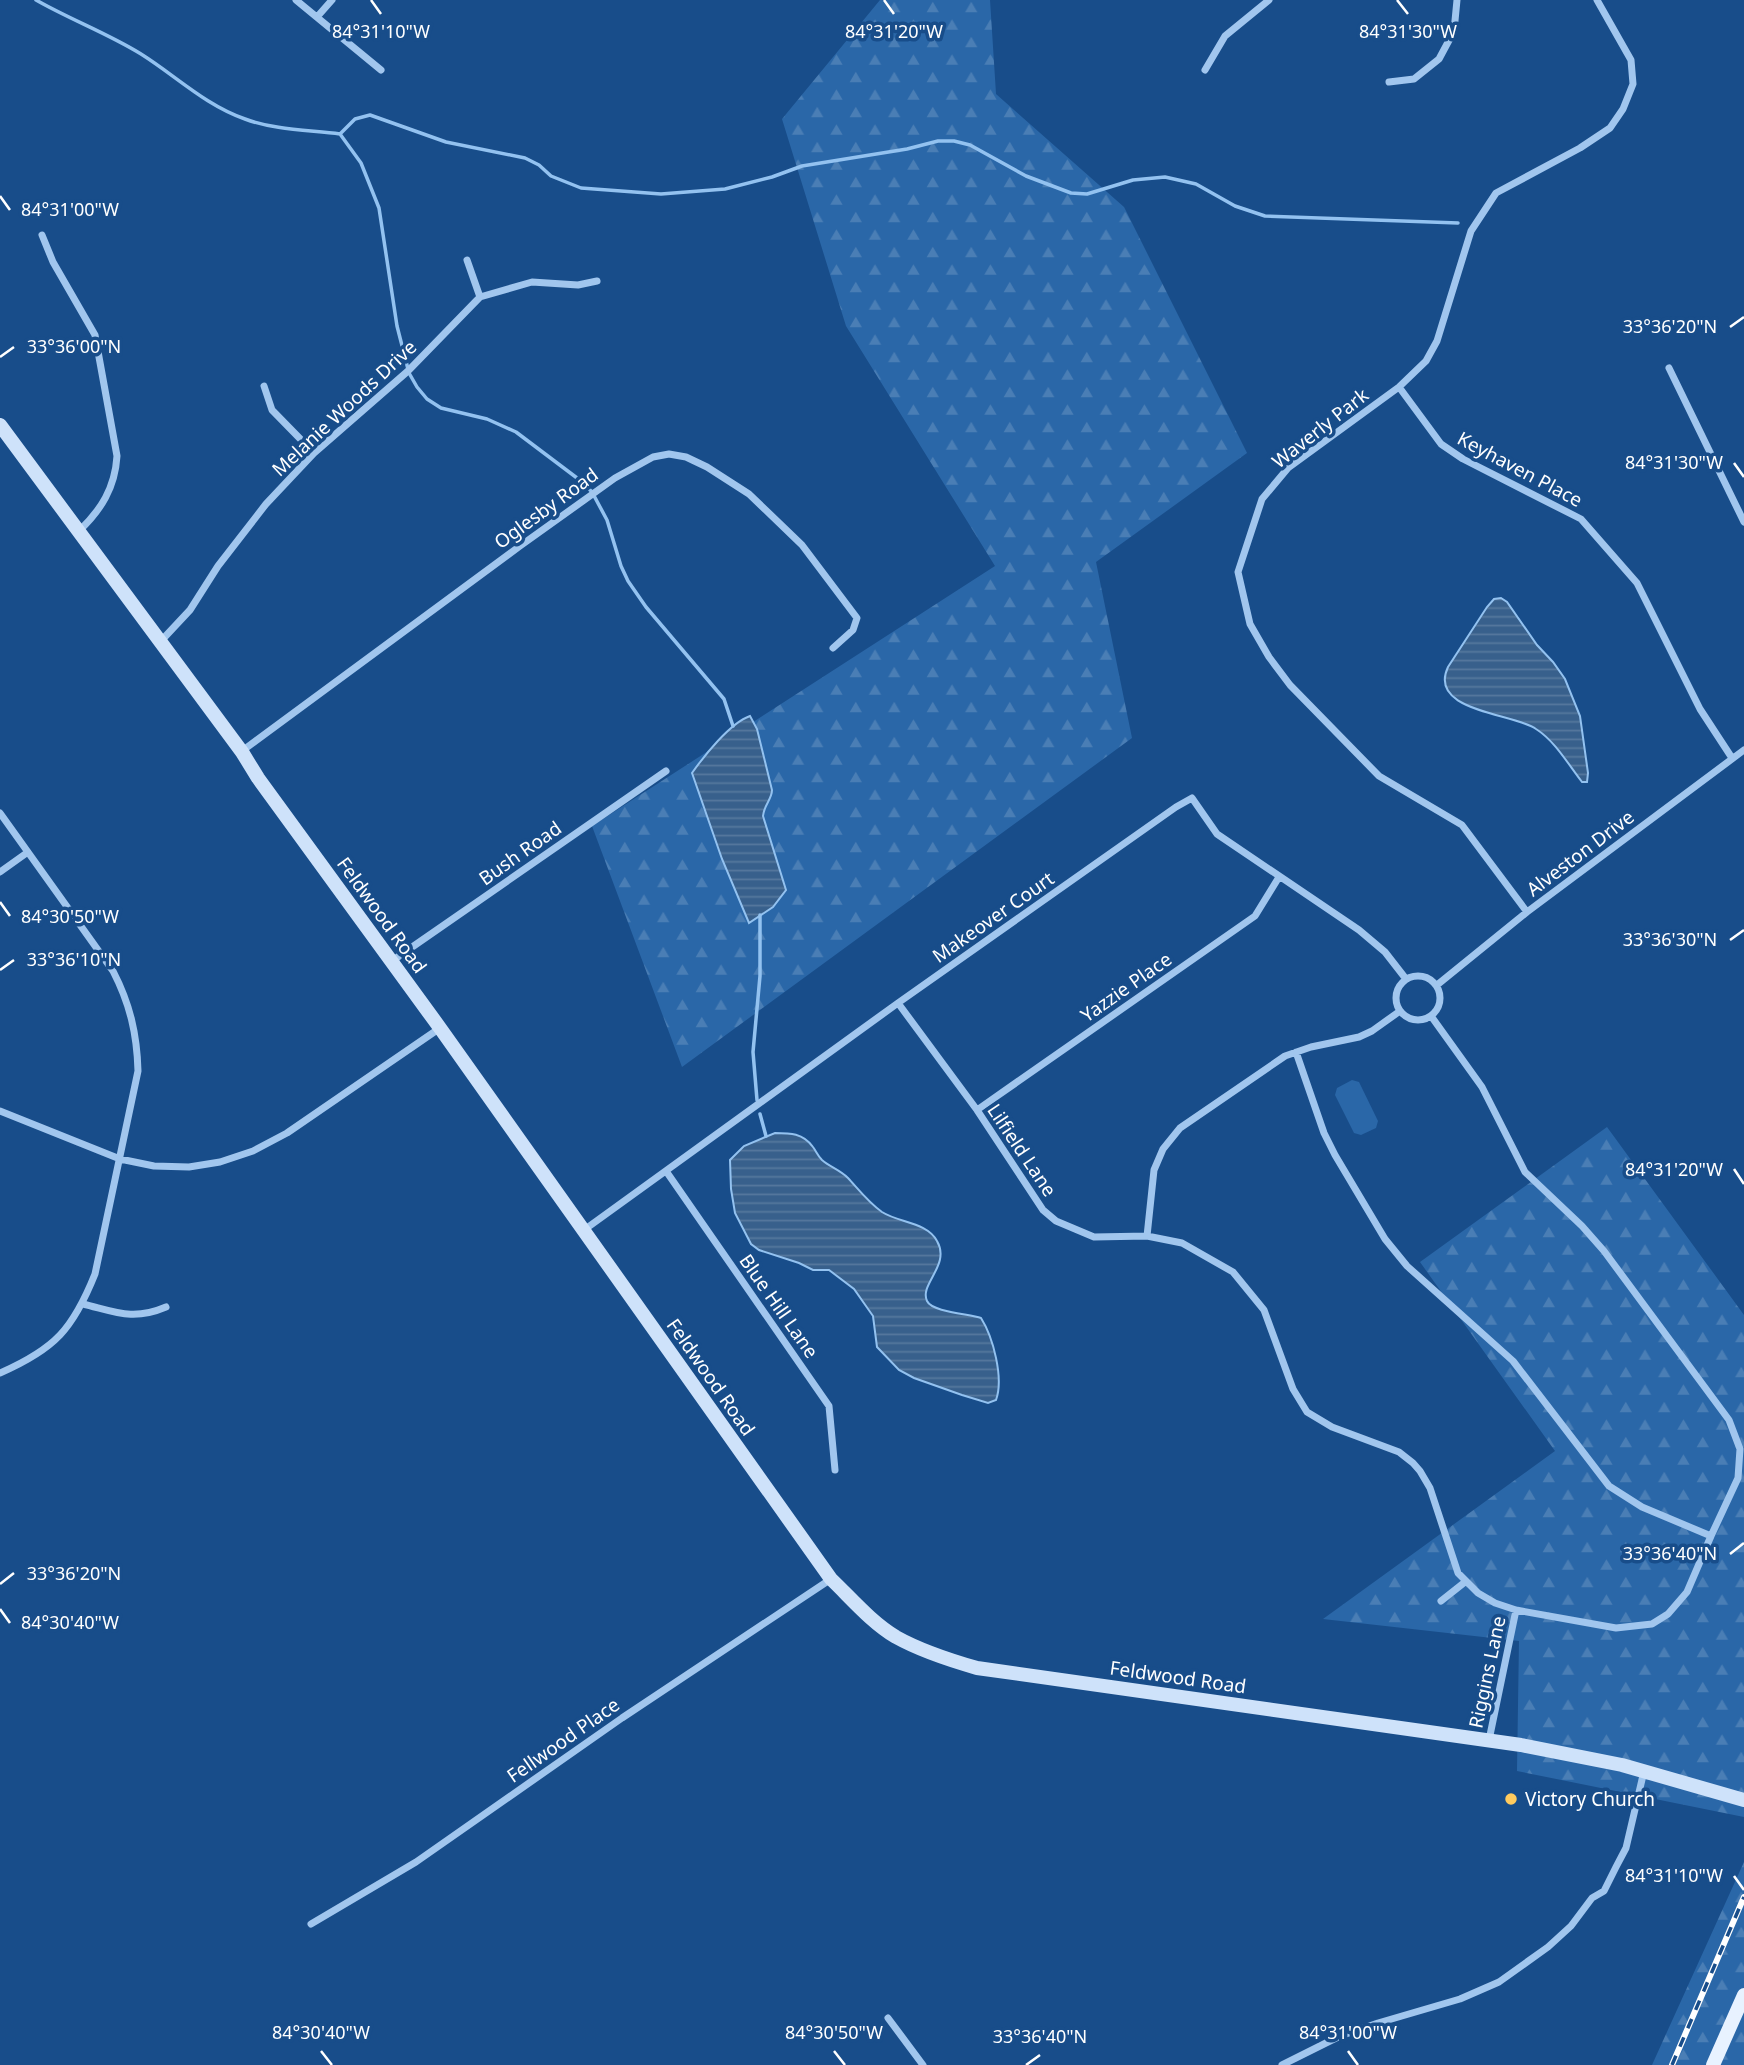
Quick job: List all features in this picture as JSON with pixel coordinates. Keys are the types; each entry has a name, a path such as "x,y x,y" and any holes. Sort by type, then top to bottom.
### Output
{"main road":[{"path":"1713,2065 1744,1995"}],"street":[{"path":"296,0 381,70"},
{"path":"317,17 332,0"},
{"path":"1205,70 1225,36 1269,0"},
{"path":"1389,82 1414,79 1439,59 1454,31 1457,0"},
{"name":"Waverly Park","path":"1527,912 1462,825 1379,776 1290,685 1269,657 1250,624 1238,572 1262,499 1287,468 1399,387 1426,361 1437,341 1471,231 1496,193 1580,148 1610,128 1623,109 1633,84 1631,60 1597,0"},
{"path":"42,235 53,262 95,335 117,456 116,474 111,490 97,514 79,532"},
{"path":"467,260 480,296 532,282 578,285 597,281"},
{"name":"Melanie Woods Drive","path":"161,641 190,610 218,566 266,504 314,453 408,371 480,296"},
{"path":"1669,368 1744,522"},
{"path":"264,386 272,410 314,453"},
{"name":"Keyhaven Place","path":"1399,387 1441,444 1463,459 1581,519 1637,583 1700,709 1732,758"},
{"name":"Feldwood Road","path":"0,425 242,751 258,778 440,1028 831,1579 875,1621 895,1636 937,1656 977,1668 1570,1753 1644,1770 1744,1799"},
{"name":"Oglesby Road","path":"242,751 615,478 653,457 669,454 686,457 706,467 749,494 802,545 857,618 853,630 833,648"},
{"name":"Alveston Drive","path":"1437,985 1527,912 1744,750"},
{"name":"Bush Road","path":"392,961 666,771"},
{"name":"Makeover Court","path":"583,1230 898,1003 1192,798 1217,834 1359,930 1385,952 1406,979"},
{"path":"0,813 113,971 131,1012 137,1043 138,1071 95,1274 83,1304 72,1322 45,1349 29,1360 0,1373"},
{"path":"0,872 28,852"},
{"name":"Yazzie Place","path":"977,1110 1255,916 1279,877"},
{"path":"1423,976 1437,985 1441,1002 1432,1016 1418,1021 1400,1011 1396,1002 1397,991 1406,979 1423,976"},
{"name":"Lilfield Lane","path":"898,1003 977,1110 1043,1210 1056,1222 1094,1237 1147,1236 1182,1242 1223,1264 1240,1278 1265,1310 1293,1389 1307,1412 1332,1427 1399,1452 1420,1471 1435,1501 1454,1564 1465,1581 1485,1598 1516,1610"},
{"path":"1147,1236 1154,1170 1163,1149 1180,1128 1285,1056 1359,1037 1400,1011"},
{"path":"1432,1016 1482,1087 1525,1172 1582,1226 1604,1251 1729,1420 1740,1449 1739,1471 1726,1505 1688,1591 1668,1614 1652,1624 1616,1628 1516,1610"},
{"path":"0,1111 120,1159 154,1166 189,1167 220,1162 253,1152 287,1133 440,1028"},
{"path":"1296,1052 1324,1133 1385,1239 1406,1266 1513,1361 1609,1486 1642,1507 1711,1536"},
{"name":"Blue Hill Lane","path":"666,1171 829,1406 835,1470"},
{"path":"83,1304 132,1316 150,1314 166,1307"},
{"name":"Fellwood Place","path":"311,1924 416,1862 622,1718 831,1579"},
{"path":"1441,1601 1465,1581"},
{"name":"Riggins Lane","path":"1489,1740 1516,1610"},
{"path":"1282,2065 1340,2036 1460,1999 1499,1982 1525,1966 1572,1926 1592,1898 1604,1891 1626,1848 1644,1770"},
{"path":"888,2018 923,2065"}],"green space":[{"path":"880,0 990,0 996,94 1124,207 1247,453 1096,562 1132,738 682,1067 592,826 995,566 846,326 782,119"},
{"path":"1352,1080 1359,1082 1378,1121 1376,1128 1361,1135 1354,1133 1335,1095 1337,1088"},
{"path":"1607,1127 1744,1315 1744,1817 1517,1771 1519,1641 1323,1619 1555,1451 1420,1262"},
{"path":"1744,1862 1744,2065 1652,2065"}],"shaded area":[{"path":"1501,598 1507,602 1565,679 1580,716 1587,782 1582,782 1555,746 1536,729 1476,709 1450,693 1445,682 1448,667 1487,607 1494,599"},
{"path":"750,716 757,729 772,790 763,816 786,890 773,907 749,923 722,859 692,773 710,749 734,725"},
{"path":"775,1133 801,1136 822,1160 845,1175 877,1208 889,1216 920,1226 937,1241 940,1258 927,1288 927,1301 936,1308 981,1318 990,1336 996,1358 999,1381 996,1400 988,1403 962,1395 899,1370 877,1347 873,1316 854,1289 829,1270 813,1270 759,1250 751,1244 735,1213 730,1160 744,1146"}],"waterway":[{"path":"36,0 128,46 230,113 268,125 340,134 361,163 379,208 397,326 409,373 417,387 427,399 441,408 487,419 516,432 592,492 607,520 628,581 646,607 724,699 733,726"},
{"path":"340,134 355,119 370,115 446,142 525,158 539,165 551,176 581,188 661,194 725,189 802,166 907,149 938,141 954,141 970,145 1026,176 1071,193 1087,194 1133,180 1165,177 1196,184 1235,206 1265,216 1458,223"},
{"path":"757,1100 753,1052 760,976 760,915"},
{"path":"760,1114 766,1136"}],"railway":[{"path":"1672,2065 1744,1897"}],"place":[{"name":"Victory Church","path":"1511,1799"}]}
